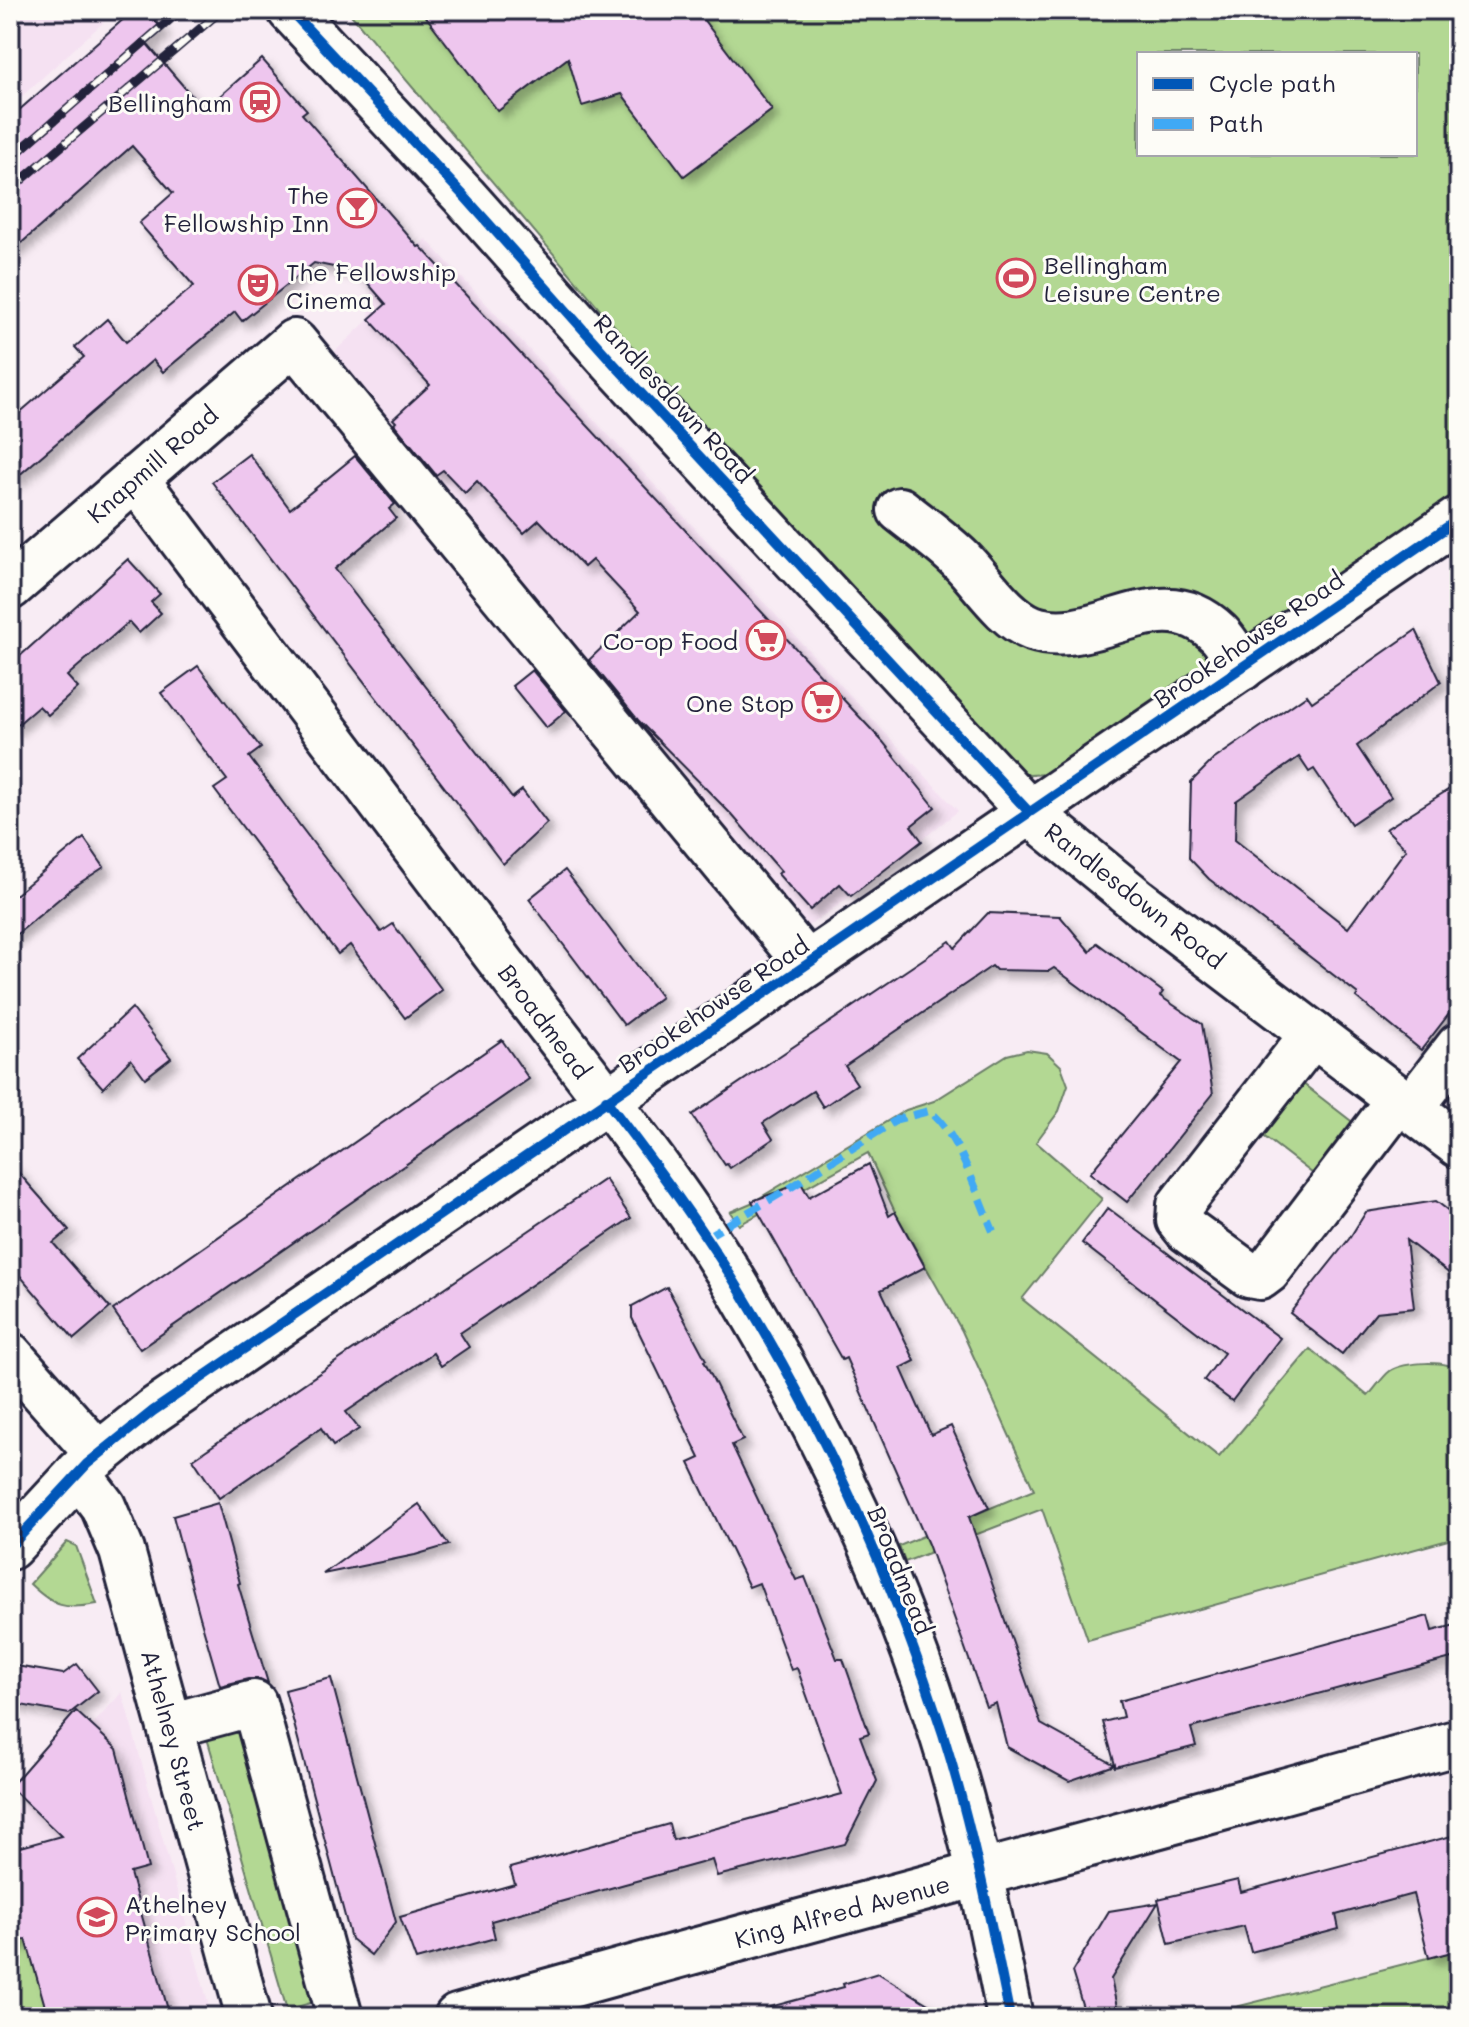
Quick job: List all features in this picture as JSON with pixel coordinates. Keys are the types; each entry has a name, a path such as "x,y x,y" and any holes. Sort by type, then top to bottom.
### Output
{"street":[{"name":"Randlesdown Road","path":"290,10 1029,812 1138,901 1459,1145"},
{"name":"Knapmill Road","path":"10,587 294,342 807,964"},
{"name":"Broadmead","path":"135,478 606,1100 699,1226 742,1295 824,1446 861,1523 920,1670 943,1735 981,1875 1010,2017"},
{"path":"900,510 959,558 1009,612 1027,626 1062,633 1156,610 1178,610 1201,619 1219,634 1242,668"},
{"name":"Brookehowse Road","path":"10,1547 88,1464 153,1411 1459,519"},
{"path":"1313,1034 1180,1205 1179,1220 1187,1230 1249,1275 1260,1277 1268,1271 1405,1104 1459,1046"},
{"name":"Athelney Street","path":"10,1355 88,1464 90,1486 112,1524 249,2017"},
{"path":"170,1726 254,1703 340,2017"},
{"name":"King Alfred Avenue","path":"457,2017 1459,1742"}],"shaded area":[{"path":"10,10 117,10 10,107"},
{"path":"426,239 958,811 851,896 801,931 327,359 369,319 371,291"},
{"name":"Athelney Primary School","path":"122,1692 212,2017 10,2017 10,1817"}],"green space":[{"name":"Bellingham Leisure Centre","path":"347,10 1459,10 1459,491 1205,670 1049,774 1029,775 1006,762 678,401"},
{"path":"1027,1050 1047,1053 1061,1066 1068,1085 1059,1111 1036,1142 1102,1199 1022,1299 1219,1457 1310,1349 1368,1396 1396,1368 1425,1363 1453,1367 1459,1371 1459,1537 1088,1640 1042,1509 905,1562 899,1546 1034,1490 962,1331 895,1212 868,1153 739,1225 730,1212 751,1203 906,1110 934,1101 1007,1055"},
{"path":"1293,1076 1364,1131 1325,1183 1253,1128"},
{"path":"67,1542 76,1546 97,1604 76,1607 60,1605 30,1584"},
{"path":"245,1709 327,1998 287,2010 202,1721"},
{"path":"44,1934 48,2017 10,2017 10,1944"},
{"path":"1459,1950 1459,2017 1219,2017 1232,2008"}],"building":[{"path":"134,10 146,10 163,30 147,44 204,110 262,59 307,110 302,114 418,247 883,742 935,807 911,826 922,841 851,896 840,884 810,910 732,815 638,720 589,660 640,611 592,560 584,567 539,520 524,533 477,481 465,493 443,470 436,475 394,424 393,419 430,385 369,319 386,304 358,272 314,263 242,321 235,312 163,372 153,360 10,483 10,421 84,357 75,347 107,319 126,342 194,286 139,223 173,193 132,146 10,253 10,118"},
{"path":"421,10 696,10 772,110 684,176 622,94 582,106 568,58 498,111"},
{"path":"249,454 290,509 355,456 395,504 389,509 396,518 335,569 512,798 522,790 547,823 503,864 212,482"},
{"path":"128,559 160,594 151,602 161,613 139,633 129,622 67,676 78,688 48,715 39,706 10,731 10,665"},
{"path":"1416,630 1441,682 1357,746 1391,797 1351,824 1314,769 1309,772 1299,757 1236,801 1235,840 1348,928 1406,849 1386,829 1459,783 1459,1001 1421,1050 1356,997 1358,994 1209,879 1189,858 1191,782 1213,760 1307,695 1312,702"},
{"path":"198,666 261,748 249,757 301,827 381,932 393,924 442,990 405,1018 350,945 338,954 214,789 227,780 161,693"},
{"path":"532,670 566,711 546,728 512,686"},
{"path":"84,838 104,867 72,888 10,940 10,899"},
{"path":"565,870 661,997 624,1025 529,899"},
{"path":"988,913 1060,916 1090,952 1097,943 1163,992 1160,996 1202,1024 1213,1094 1127,1202 1090,1173 1181,1062 1054,968 1049,971 996,970 992,966 845,1066 857,1084 823,1107 813,1091 763,1123 773,1139 730,1168 725,1165 692,1115 950,941 955,948"},
{"path":"132,1008 171,1058 145,1078 131,1059 103,1088 77,1059"},
{"path":"502,1040 529,1079 140,1349 113,1310"},
{"path":"10,1163 69,1230 53,1243 110,1308 74,1339 10,1264"},
{"path":"869,1164 889,1216 895,1212 925,1267 881,1290 915,1361 901,1368 931,1435 951,1426 989,1508 969,1517 1041,1724 1115,1765 1069,1781 1007,1747 996,1703 986,1707 928,1544 846,1358 842,1360 752,1201 801,1183 809,1197"},
{"path":"605,1179 631,1218 460,1333 469,1347 441,1366 433,1353 346,1412 359,1429 333,1446 321,1428 219,1498 193,1459"},
{"path":"1436,1201 1459,1219 1459,1281 1406,1240 1414,1308 1376,1312 1342,1354 1290,1313 1349,1239 1366,1212"},
{"path":"1108,1208 1280,1338 1232,1401 1204,1380 1224,1353 1082,1243"},
{"path":"667,1287 706,1360 743,1440 732,1445 796,1580 805,1577 837,1659 843,1659 869,1733 860,1736 877,1781 845,1844 717,1876 712,1860 491,1921 495,1938 416,1960 400,1917 515,1884 510,1868 669,1824 673,1840 842,1794 797,1668 791,1670 759,1583 749,1587 689,1463 700,1458 632,1318 632,1306"},
{"path":"218,1503 238,1584 268,1683 248,1679 220,1686 200,1617 173,1516"},
{"path":"419,1504 449,1545 323,1574"},
{"path":"1428,1616 1432,1631 1459,1624 1459,1656 1191,1728 1196,1746 1115,1767 1103,1722 1123,1717 1119,1701"},
{"path":"77,1664 98,1691 69,1714 10,1703 10,1665 63,1674"},
{"path":"331,1678 396,1922 371,1955 351,1939 285,1690"},
{"name":"Athelney Primary School","path":"76,1711 117,1749 148,1868 130,1873 170,2017 48,2017 26,1939 10,1944 10,1850 61,1836 10,1787"},
{"path":"1459,1834 1459,1950 1429,1958 1413,1894 1336,1915 1339,1929 1251,1952 1244,1926 1169,1944 1158,1899 1238,1880 1241,1892"},
{"path":"1158,1903 1111,1979 1119,2017 1086,2017 1072,1972 1109,1911"},
{"path":"878,1973 949,2017 771,2017 770,2007 844,1987 843,1984"}],"railway":[{"path":"10,159 181,10"},
{"path":"10,190 222,10"}],"marked path":[{"path":"706,1237 898,1119 929,1111 949,1133 958,1149 993,1231"}],"cycle path":[{"path":"290,10 1029,812"},
{"path":"10,1547 87,1464 153,1411 1459,519"},
{"path":"606,1100 694,1219 742,1294 802,1399 880,1564 943,1734 972,1839 1010,2017"}],"place":[{"name":"Bellingham","path":"260,102"},
{"name":"The Fellowship Inn","path":"357,208"},
{"name":"Bellingham Leisure Centre","path":"1016,278"},
{"name":"The Fellowship Cinema","path":"258,285"},
{"name":"Co-op Food","path":"766,640"},
{"name":"One Stop","path":"822,702"},
{"name":"Athelney Primary School","path":"97,1917"}]}
